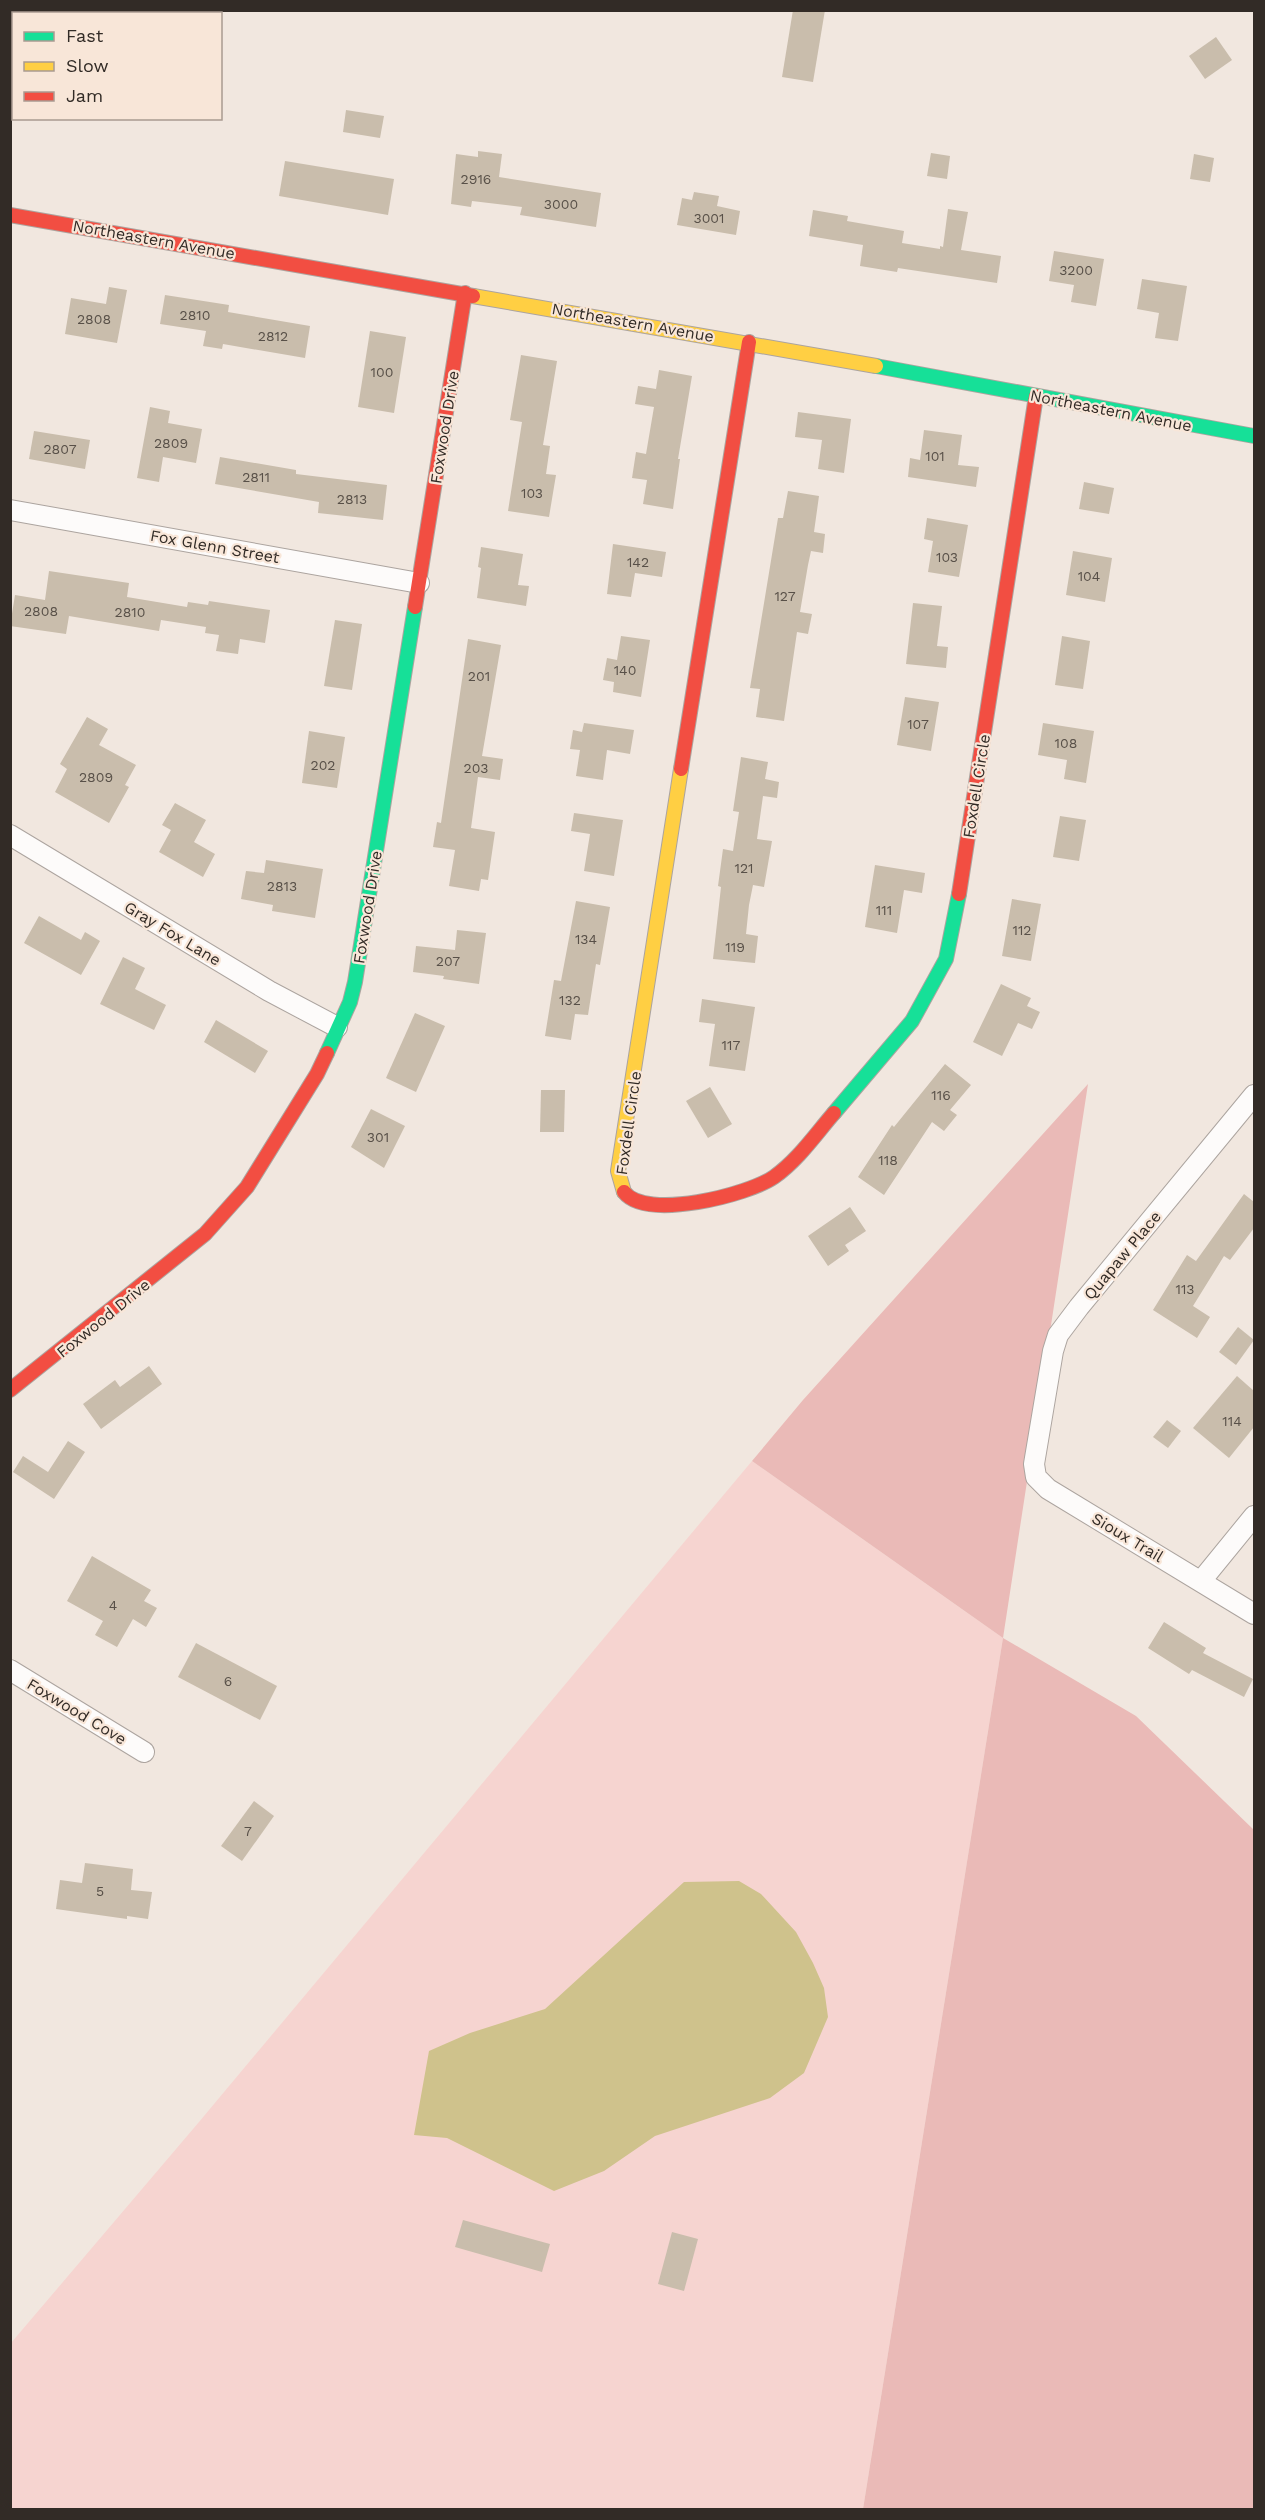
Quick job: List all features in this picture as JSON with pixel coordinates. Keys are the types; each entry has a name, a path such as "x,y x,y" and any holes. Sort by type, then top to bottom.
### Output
{"street":[{"name":"Northeastern Avenue","path":"10,215 749,342 1254,436"},
{"name":"Foxwood Drive","path":"10,1390 205,1234 232,1207 317,1074 350,1002 465,294"},
{"name":"Foxdell Circle","path":"749,342 618,1171 620,1184 626,1194 644,1204 699,1201 741,1193 773,1178 791,1164 912,1021 946,959 956,915 1036,396"},
{"name":"Fox Glenn Street","path":"10,510 419,583"},
{"name":"Gray Fox Lane","path":"10,835 269,991 337,1027"},
{"name":"Quapaw Place","path":"1038,1439 1053,1352 1062,1328 1254,1095"},
{"name":"Sioux Trail","path":"1038,1439 1034,1464 1036,1477 1041,1484 1254,1614"},
{"path":"1201,1581 1254,1515"},
{"name":"Foxwood Cove","path":"10,1671 144,1752"}],"shaded area":[{"path":"1088,1084 1003,1638 752,1461 803,1400"},
{"path":"752,1461 1003,1638 863,2509 11,2510 11,2343"},
{"path":"1003,1638 1136,1716 1254,1830 1254,2509 863,2509"},
{"path":"739,1881 761,1894 796,1932 824,1988 828,2017 804,2073 770,2098 655,2136 604,2171 554,2191 447,2138 414,2135 429,2051 470,2033 545,2009 684,1882"}],"building":[{"path":"793,10 825,10 813,82 782,77"},
{"path":"1216,37 1232,60 1205,79 1189,56"},
{"path":"346,110 384,116 380,138 343,132"},
{"path":"478,151 502,154 499,177 601,193 596,227 520,215 522,207 472,201 471,207 451,204 456,154 478,157"},
{"path":"931,153 950,156 947,179 927,176"},
{"path":"1194,154 1214,158 1210,182 1190,179"},
{"path":"285,161 394,179 388,215 279,196"},
{"path":"694,192 719,196 717,206 740,211 736,235 677,225 682,198 692,200"},
{"path":"948,209 968,212 961,250 1001,256 997,283 898,268 897,272 860,266 863,245 809,236 813,210 848,216 847,221 904,231 902,243 940,249 940,246 943,247"},
{"path":"1054,251 1104,259 1096,306 1071,302 1074,285 1049,281"},
{"path":"1142,279 1187,286 1178,341 1155,338 1159,313 1137,309"},
{"path":"109,287 127,290 117,343 65,334 71,298 106,304"},
{"path":"165,295 229,305 228,312 310,326 305,358 223,344 222,349 203,346 206,331 160,324"},
{"path":"370,331 406,337 394,413 358,407"},
{"path":"521,355 557,361 543,445 550,446 546,474 556,475 549,517 508,511 522,422 510,420"},
{"path":"659,370 692,376 678,459 680,459 673,509 643,504 647,480 632,478 636,452 646,454 654,407 635,404 638,386 656,389"},
{"path":"150,407 170,411 168,423 202,429 196,463 163,457 159,482 137,478"},
{"path":"798,412 851,419 844,473 818,469 822,440 795,437"},
{"path":"924,430 962,435 958,465 979,467 976,487 908,477 910,458 920,460"},
{"path":"34,431 90,440 85,469 29,459"},
{"path":"220,457 296,470 296,474 387,485 383,520 318,513 319,502 215,484"},
{"path":"1084,482 1114,488 1109,514 1079,509"},
{"path":"788,491 819,496 814,532 825,534 823,553 811,551 800,612 812,614 808,634 797,632 784,721 756,717 760,689 750,688 778,518 783,518"},
{"path":"927,518 968,525 959,577 928,572 933,541 924,539"},
{"path":"613,544 666,552 662,577 635,573 631,597 607,594"},
{"path":"481,547 523,554 518,585 529,586 526,606 477,598"},
{"path":"1073,551 1112,558 1105,602 1066,595"},
{"path":"49,571 129,583 127,597 187,607 188,602 208,605 209,601 270,610 265,643 240,639 238,654 216,651 219,635 205,633 206,627 161,620 159,631 69,616 66,634 10,626 15,595 45,600"},
{"path":"913,603 942,606 937,646 948,647 946,668 906,664"},
{"path":"335,620 362,624 352,690 324,686"},
{"path":"621,636 650,640 641,697 613,692 614,682 603,680 607,658 617,660"},
{"path":"1062,636 1090,641 1083,689 1055,685"},
{"path":"468,639 501,645 482,756 503,759 500,780 478,777 471,828 495,832 488,880 481,879 479,891 449,886 455,850 433,847 437,822 441,823"},
{"path":"905,697 939,702 931,751 897,745"},
{"path":"87,717 108,729 99,745 136,765 125,785 129,787 109,823 55,792 67,769 60,764"},
{"path":"584,723 634,730 630,754 607,750 603,780 576,776 580,750 570,749 573,730 582,732"},
{"path":"1043,723 1094,731 1086,783 1064,779 1067,760 1038,755"},
{"path":"309,731 345,737 337,788 302,783"},
{"path":"741,757 768,762 765,779 779,782 777,798 763,796 757,839 772,841 764,887 753,885 749,905 746,934 758,936 755,963 713,959 723,849 733,851 739,812 733,811"},
{"path":"175,803 206,820 194,842 215,854 203,877 159,852 171,830 162,825"},
{"path":"574,813 623,820 614,876 584,871 590,834 571,831"},
{"path":"1060,816 1086,820 1079,861 1053,857"},
{"path":"266,860 323,869 315,918 272,911 273,905 241,899 246,871 264,873"},
{"path":"875,865 925,873 922,893 904,890 897,933 865,927"},
{"path":"1012,899 1041,904 1031,961 1002,956"},
{"path":"576,901 610,907 600,965 596,964 588,1015 575,1014 571,1040 545,1036 554,980 561,981"},
{"path":"39,916 81,940 85,932 100,941 81,975 24,943"},
{"path":"457,930 486,933 479,984 413,972 416,946 455,950"},
{"path":"123,957 145,968 135,989 166,1005 154,1030 100,1004"},
{"path":"1001,984 1031,998 1027,1006 1040,1012 1032,1029 1018,1023 1002,1056 973,1042"},
{"path":"702,999 755,1007 745,1071 709,1066 715,1024 699,1022"},
{"path":"415,1013 445,1026 416,1092 386,1078"},
{"path":"216,1020 268,1051 255,1073 204,1042"},
{"path":"945,1064 971,1085 950,1110 957,1115 944,1131 932,1122 884,1195 858,1177 892,1125 894,1127"},
{"path":"710,1087 732,1124 708,1138 686,1101"},
{"path":"541,1090 565,1090 564,1132 540,1132"},
{"path":"371,1109 405,1126 384,1168 351,1147"},
{"path":"1244,1194 1254,1202 1254,1228 1230,1260 1224,1256 1193,1306 1210,1317 1197,1338 1153,1310 1187,1255 1196,1261"},
{"path":"850,1207 866,1231 845,1245 849,1251 828,1266 808,1236"},
{"path":"1238,1327 1254,1340 1236,1365 1219,1352"},
{"path":"149,1366 162,1384 101,1429 83,1404 115,1380 120,1387"},
{"path":"1237,1376 1254,1391 1254,1427 1229,1458 1193,1428"},
{"path":"1167,1420 1181,1431 1168,1448 1153,1437"},
{"path":"68,1441 85,1452 54,1499 13,1472 23,1456 48,1472"},
{"path":"92,1556 151,1590 144,1601 157,1608 146,1627 133,1619 117,1647 95,1635 103,1621 67,1601"},
{"path":"1164,1622 1206,1648 1203,1653 1253,1679 1244,1697 1192,1670 1189,1674 1148,1648"},
{"path":"196,1643 277,1686 260,1720 178,1677"},
{"path":"254,1801 274,1816 242,1861 221,1846"},
{"path":"85,1863 133,1869 131,1890 152,1892 148,1919 127,1916 127,1919 56,1909 60,1880 82,1883"},
{"path":"463,2220 550,2244 542,2272 455,2247"},
{"path":"672,2232 698,2239 684,2291 658,2284"}],"traffic: fast":[{"path":"876,366 1254,436"},
{"path":"327,1053 350,1002 355,982 415,607"},
{"path":"834,1113 912,1021 946,959 959,894"}],"traffic: slow":[{"path":"473,296 876,366"},
{"path":"624,1192 618,1171 681,769"}],"traffic: jam":[{"path":"10,215 473,296"},
{"path":"415,607 465,293"},
{"path":"681,769 749,342"},
{"path":"959,894 1036,396"},
{"path":"10,1390 205,1234 247,1187 317,1074 327,1053"},
{"path":"624,1192 636,1200 674,1205 698,1202 743,1191 761,1184 783,1170 806,1147 834,1113"}]}
